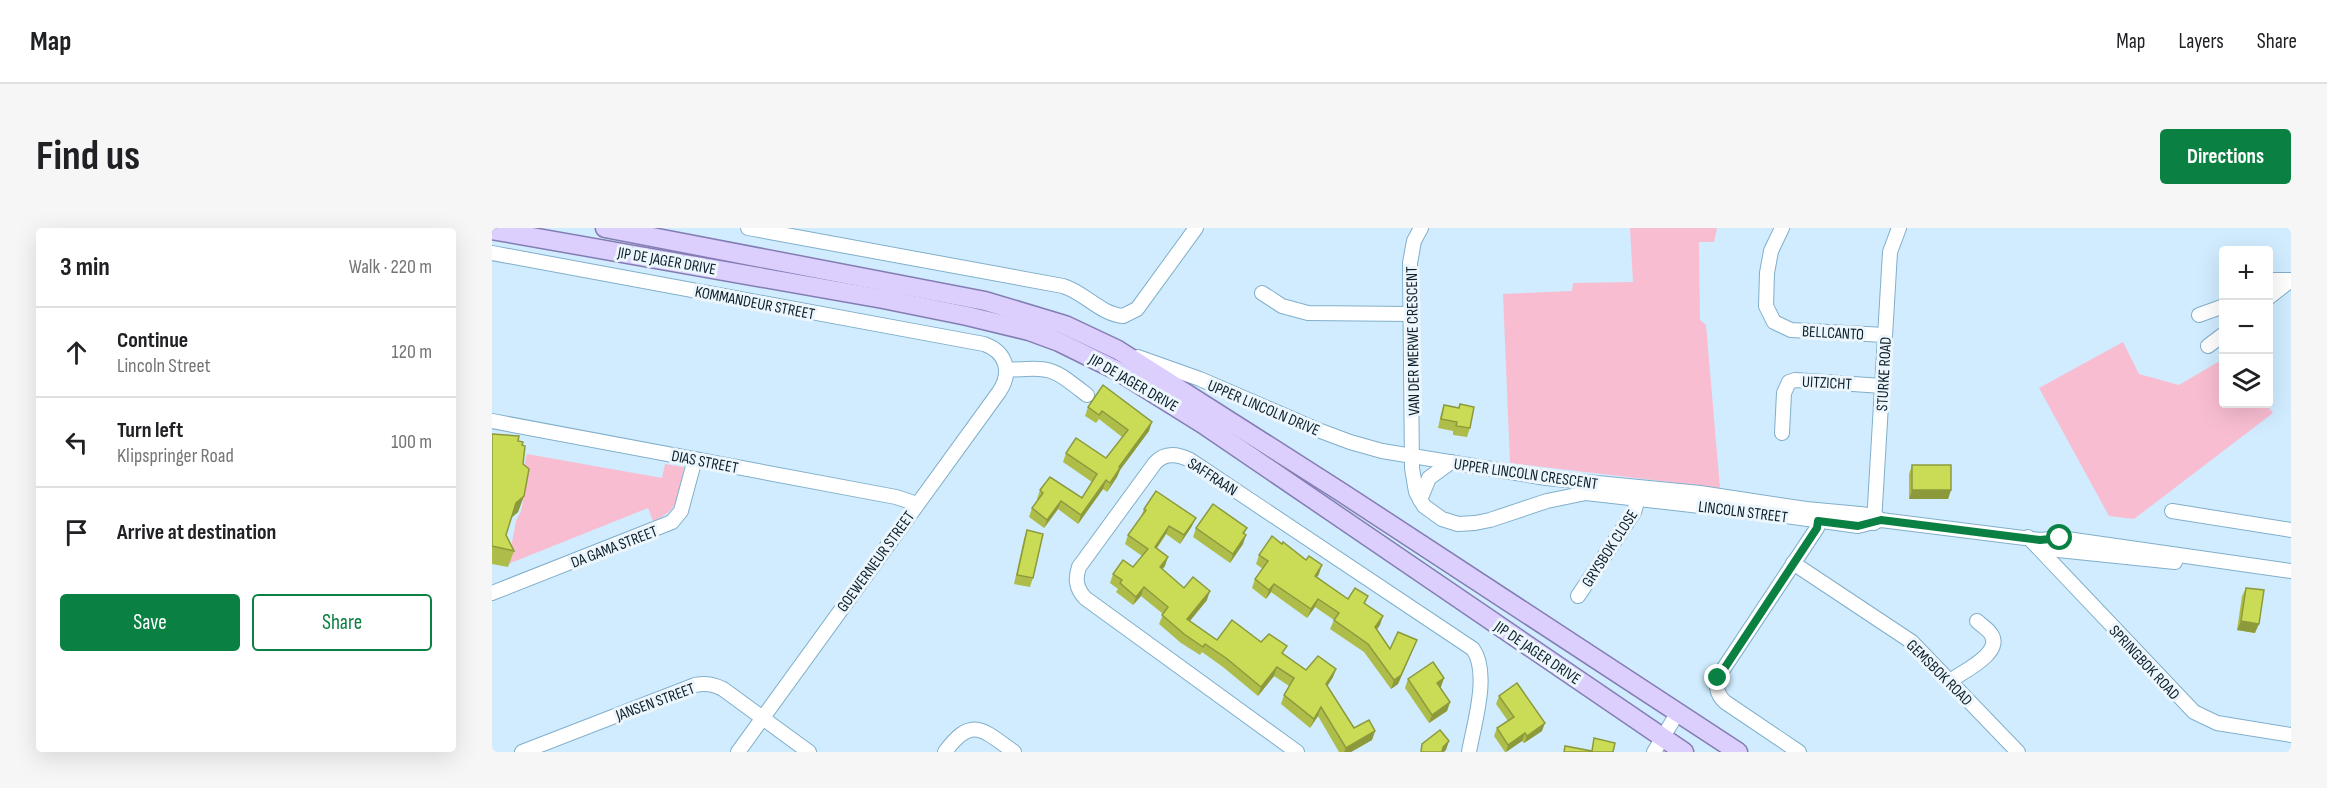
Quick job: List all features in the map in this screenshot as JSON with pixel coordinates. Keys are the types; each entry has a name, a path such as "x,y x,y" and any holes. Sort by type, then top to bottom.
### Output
{"main road":[{"name":"JIP DE JAGER DRIVE","path":"605,228 985,301 1065,325 1118,350 1341,492 1738,752"},
{"name":"JIP DE JAGER DRIVE","path":"492,230 883,299 1029,331 1059,342 1127,377 1203,424 1658,744 1684,752"}],"street":[{"path":"748,228 1063,286 1080,293 1113,314 1123,316 1137,309 1196,228"},
{"name":"VAN DER MERWE CRESCENT","path":"1420,501 1412,468 1410,263 1414,242 1421,228"},
{"name":"BELLCANTO","path":"1782,228 1771,251 1766,286 1766,306 1774,322 1791,330 1885,335"},
{"name":"STURKE ROAD","path":"1877,520 1890,252 1899,228"},
{"name":"KOMMANDEUR STREET","path":"492,253 984,345 996,350 1007,369"},
{"path":"2273,280 2291,280"},
{"path":"2273,294 2291,280"},
{"path":"1262,293 1282,306 1308,314 1410,314"},
{"path":"2199,315 2219,308"},
{"path":"2208,346 2219,337"},
{"name":"UPPER LINCOLN DRIVE","path":"1118,350 1200,379 1350,442 1412,456"},
{"path":"1007,369 1048,369 1059,373 1087,394"},
{"name":"GOEWERNEUR STREET","path":"738,752 999,392 1005,382 1007,369"},
{"name":"UITZICHT","path":"1782,434 1784,393 1789,382 1794,380 1882,386"},
{"name":"DIAS STREET","path":"492,421 896,496 917,504"},
{"name":"SAFFRAAN","path":"1297,752 1080,593 1076,580 1079,567 1155,463 1166,456 1182,456 1190,460 1473,649 1480,662 1481,679 1469,752"},
{"name":"UPPER LINCOLN CRESCENT","path":"1412,456 1640,493"},
{"name":"DA GAMA STREET","path":"492,593 672,522 681,511 694,459"},
{"path":"1450,462 1429,478 1420,501 1429,512 1442,519 1467,524 1490,520 1573,494 1640,493"},
{"name":"LINCOLN STREET","path":"1640,493 1819,515 1858,526 1877,520 2034,539 2058,550 2159,561 2249,566 2291,571"},
{"name":"GRYSBOK CLOSE","path":"1578,596 1634,512 1640,493"},
{"path":"2172,511 2291,530"},
{"path":"1799,752 1725,702 1718,692 1718,678 1817,528 1819,515"},
{"name":"SPRINGBOK ROAD","path":"2034,539 2194,712 2217,723 2291,735"},
{"name":"GEMSBOK ROAD","path":"1793,563 1902,634 2018,752"},
{"path":"1950,681 1992,651 1994,644 1992,634 1977,621"},
{"name":"JANSEN STREET","path":"522,752 695,684 713,684 809,752"},
{"path":"1658,744 1678,712"},
{"path":"945,752 960,734 977,729 986,732 1014,752"}],"shaded area":[{"path":"1630,228 1717,228 1714,242 1699,242 1700,320 1706,325 1720,488 1510,463 1503,294 1572,291 1573,283 1633,282"},
{"path":"2123,342 2139,374 2179,385 2219,362 2219,408 2269,408 2273,413 2134,519 2109,516 2039,388"},
{"path":"527,454 662,478 665,464 684,467 674,506 653,521 648,508 508,564 516,521 521,511 526,488 522,475"}],"building":[{"path":"1103,385 1152,422 1110,483 1106,480 1081,515 1061,501 1047,520 1032,508 1043,493 1040,490 1050,477 1082,498 1097,474 1066,453 1076,438 1106,458 1128,430 1102,411 1099,415 1088,407"},
{"path":"1460,404 1474,407 1470,428 1456,426 1457,422 1441,419 1444,405 1459,408"},
{"path":"492,434 519,436 518,441 523,442 522,445 525,446 523,464 529,469 524,496 516,503 506,535 514,551 492,546"},
{"path":"1912,465 1951,465 1951,490 1912,490"},
{"path":"1156,491 1196,518 1184,535 1169,526 1155,547 1168,557 1160,567 1184,588 1193,577 1210,591 1187,619 1217,640 1232,620 1261,642 1269,634 1287,646 1282,653 1306,670 1318,656 1336,669 1326,684 1354,728 1369,720 1375,731 1346,748 1321,707 1314,719 1284,695 1294,678 1277,667 1261,687 1226,658 1205,644 1203,647 1184,634 1162,615 1168,607 1144,587 1136,597 1120,583 1122,580 1113,574 1123,560 1133,567 1148,549 1128,535"},
{"path":"1213,504 1247,528 1243,533 1246,535 1233,554 1196,528"},
{"path":"1027,530 1043,534 1033,578 1017,575"},
{"path":"1272,536 1306,560 1309,556 1322,565 1315,576 1348,599 1355,588 1368,596 1364,603 1383,616 1375,627 1390,649 1398,632 1417,640 1401,675 1394,680 1368,644 1334,620 1339,613 1318,599 1311,609 1274,584 1269,590 1255,579 1268,561 1259,555"},
{"path":"2246,588 2264,590 2259,624 2241,621"},
{"path":"1433,662 1444,678 1437,683 1450,702 1432,715 1408,679"},
{"path":"1517,683 1545,723 1527,736 1525,733 1508,745 1497,728 1514,717 1499,696"},
{"path":"1440,730 1449,741 1443,747 1442,752 1421,752 1422,744"},
{"path":"1594,738 1615,743 1613,752 1564,752 1565,746 1592,751"}],"route":[{"path":"1718,678 1817,528 1818,521 1858,526 1881,520 2040,540 2060,538"}]}
